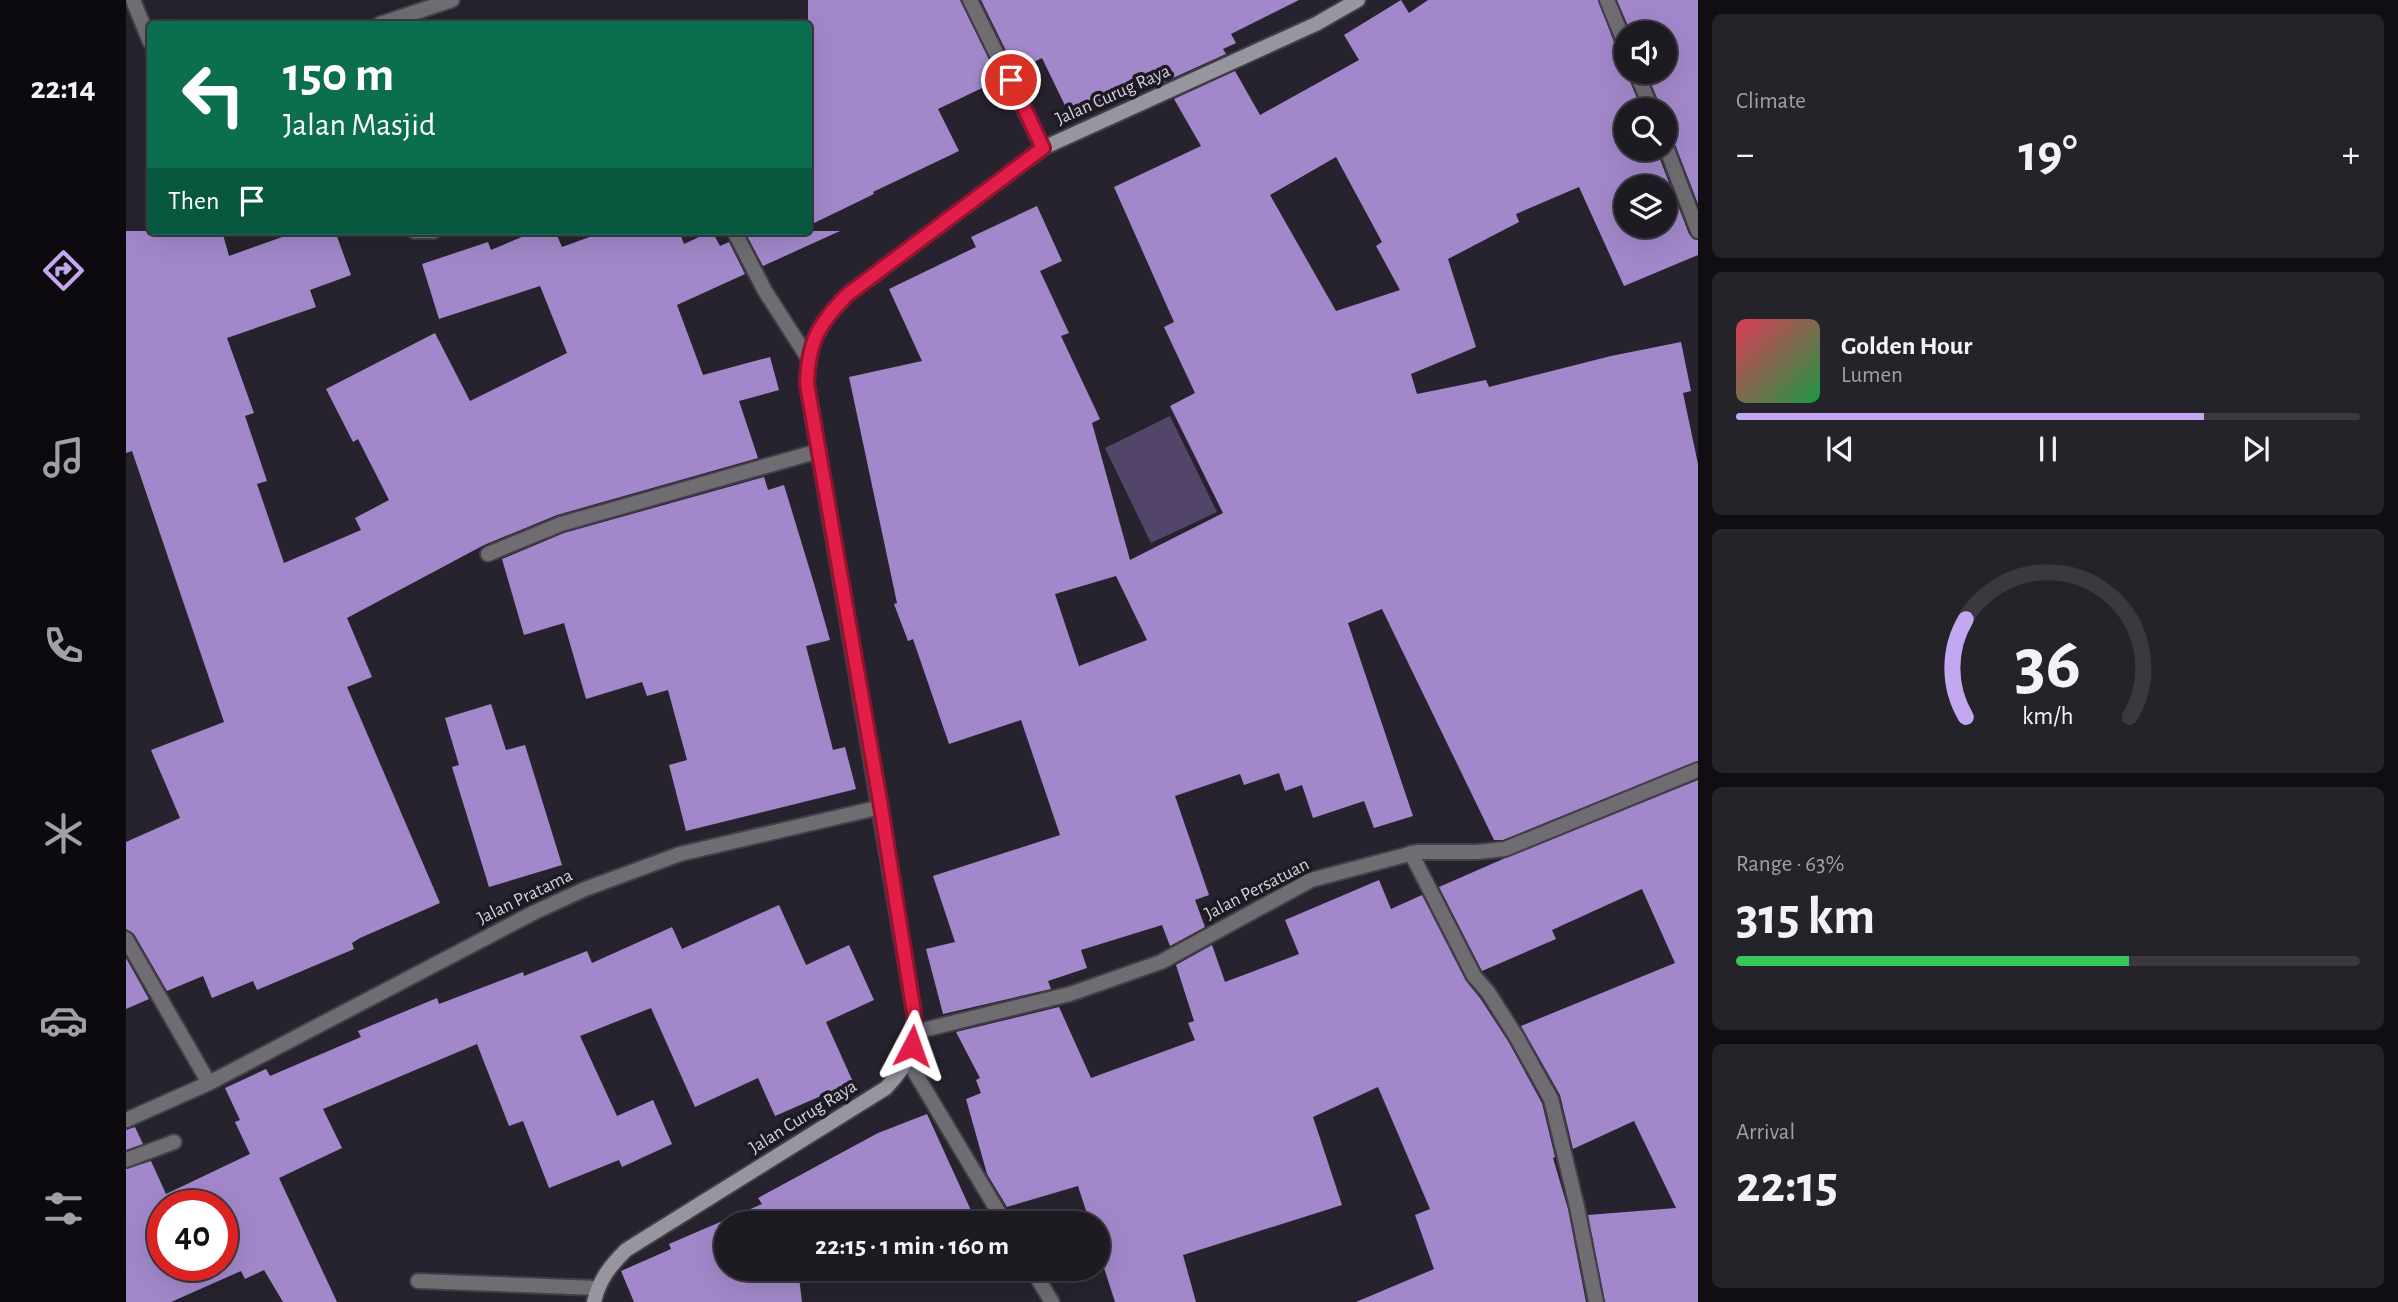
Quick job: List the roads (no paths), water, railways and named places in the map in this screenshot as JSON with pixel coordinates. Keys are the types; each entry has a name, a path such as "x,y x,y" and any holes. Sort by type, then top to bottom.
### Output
{"street":[{"path":"133,0 147,35"},
{"path":"389,21 453,0"},
{"path":"970,0 1043,148"},
{"name":"Jalan Curug Raya","path":"595,1295 609,1267 626,1250 886,1088 908,1061 915,1032 881,807 807,384 808,358 814,336 828,315 847,295 1043,148 1316,24 1358,0"},
{"path":"1607,0 1616,21"},
{"path":"1671,161 1698,231"},
{"path":"736,235 765,291 808,358"},
{"path":"488,554 561,524 819,451"},
{"name":"Jalan Persatuan","path":"915,1032 1070,994 1161,962 1311,880 1427,850 1477,852 1505,849 1698,770"},
{"name":"Jalan Pratama","path":"126,1120 209,1083 535,912 585,889 680,854 881,807"},
{"path":"1411,853 1474,976 1488,992 1516,1036 1552,1099 1596,1302"},
{"path":"126,939 209,1083"},
{"path":"908,1061 998,1211"},
{"path":"126,1160 174,1142"},
{"path":"418,1281 530,1284 595,1295"},
{"path":"1039,1281 1052,1302"}]}
